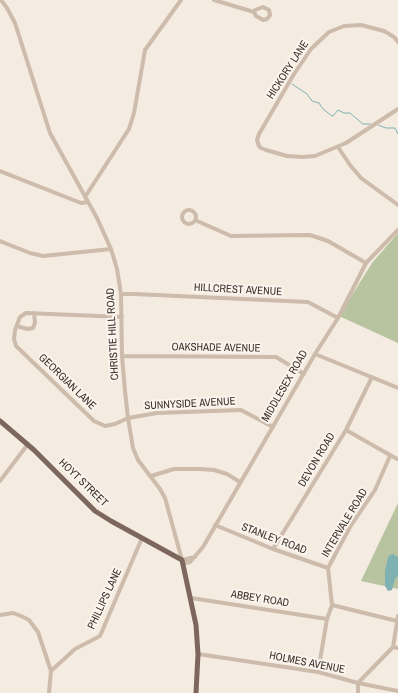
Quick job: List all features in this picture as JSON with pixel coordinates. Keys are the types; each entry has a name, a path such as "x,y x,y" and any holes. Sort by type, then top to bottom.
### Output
{"main road":[{"name":"HOYT STREET","path":"0,421 28,444 95,511 182,560"},
{"path":"182,560 196,625 198,654 196,693"}],"street":[{"name":"CHRISTIE HILL ROAD","path":"1,0 15,23 50,133 97,218 111,249 121,294 122,356 128,418 133,448 138,460 151,476 165,498 182,560"},
{"path":"85,197 129,128 134,114 145,50 181,0"},
{"path":"214,0 254,12"},
{"name":"HICKORY LANE","path":"338,147 315,156 287,156 261,148 257,140 294,74 311,49 329,32 344,26 361,25 384,31 394,37 398,42"},
{"path":"398,109 338,147 361,178 398,205"},
{"path":"0,171 81,203 88,202"},
{"path":"195,220 231,236 310,235 328,241 366,263"},
{"name":"MIDDLESEX ROAD","path":"182,560 195,557 203,547 315,354 338,318 366,263 398,230"},
{"path":"0,241 30,254 43,256 111,249"},
{"name":"HILLCREST AVENUE","path":"121,294 308,302 338,318"},
{"path":"34,313 35,323 31,329 17,326 22,314 34,313 122,317"},
{"name":"GEORGIAN LANE","path":"17,326 14,334 16,346 94,422 105,426 115,424 128,418"},
{"path":"315,354 398,388"},
{"name":"OAKSHADE AVENUE","path":"122,356 276,357 304,374"},
{"name":"DEVON ROAD","path":"273,550 346,430 372,377"},
{"name":"SUNNYSIDE AVENUE","path":"128,418 157,413 241,410 273,427"},
{"path":"346,430 397,459"},
{"path":"0,481 28,444"},
{"name":"INTERVALE ROAD","path":"318,672 327,619 332,605 328,568 350,527 375,490 390,456"},
{"path":"151,476 174,468 200,469 214,470 227,474 240,482"},
{"name":"STANLEY ROAD","path":"215,525 273,550 328,568"},
{"name":"PHILLIPS LANE","path":"51,671 76,648 100,636 142,538"},
{"name":"ABBEY ROAD","path":"191,598 327,619"},
{"path":"332,605 397,619 396,647"},
{"path":"0,615 13,613 29,620 38,632 51,671 50,693"},
{"name":"HOLMES AVENUE","path":"198,654 318,672 358,682 396,647"},
{"path":"358,693 358,682 398,691"}],"green space":[{"path":"398,233 398,343 339,316 372,263"},
{"path":"398,503 398,589 361,581"}],"water":[{"path":"393,554 398,557 398,576 395,579 392,590 388,591 385,586 385,571 388,557"}],"waterway":[{"path":"283,78 287,80"},
{"path":"292,84 307,94 312,101 319,103 323,109 332,116 338,110 344,113 350,113 363,124 370,124"},
{"path":"378,125 386,128 395,128 398,134"}]}
